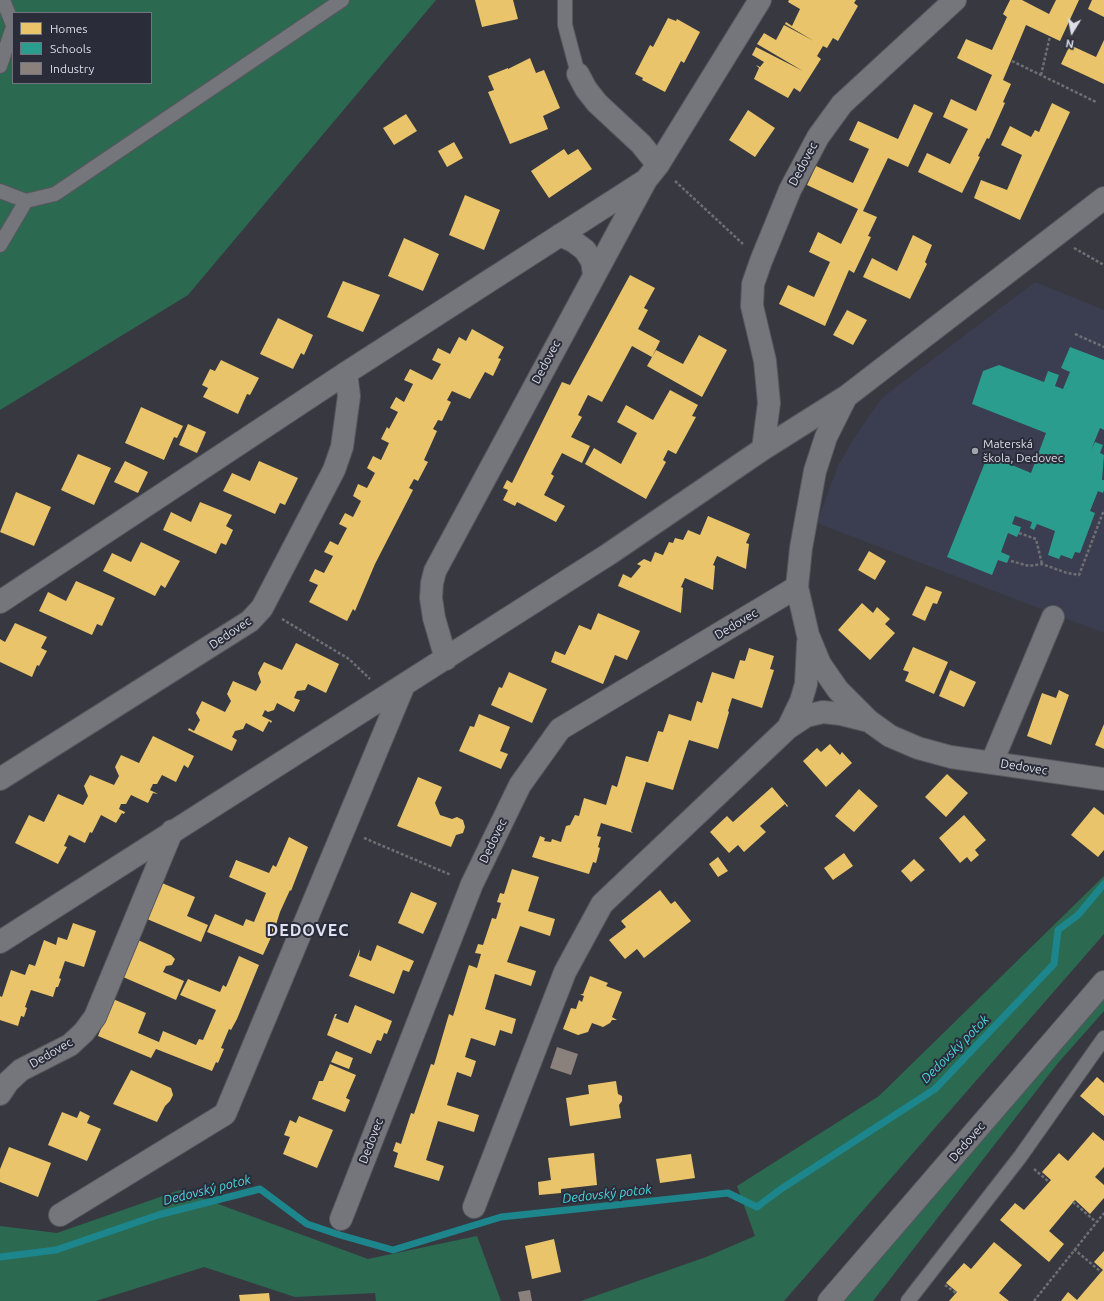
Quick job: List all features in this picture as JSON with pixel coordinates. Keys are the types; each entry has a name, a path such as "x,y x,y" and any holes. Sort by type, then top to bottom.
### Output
{"street":[{"name":"Dedovec","path":"446,659 434,618 431,598 432,583 435,571 594,274 652,172 760,0"},
{"name":"Dedovec","path":"763,449 769,402 766,362 752,306 753,284 790,190 818,137 842,104 955,0"},
{"path":"578,74 586,89 598,103 642,144 652,172"},
{"name":"Dedovec","path":"0,602 346,373 560,235 652,172"},
{"name":"Dedovec","path":"0,942 609,554 763,449 847,396 1104,198"},
{"path":"560,235 573,241 584,250 592,261 594,274"},
{"name":"Dedovec","path":"0,779 250,621 262,608 334,470 338,459 344,435 349,396 346,373"},
{"name":"Dedovec","path":"847,396 826,437 815,471 800,548 797,587 808,634 820,664 833,684 851,706 869,721 890,736 918,748 951,757 1104,779"},
{"name":"Dedovec","path":"341,1219 472,884 520,785 560,729 797,587"},
{"path":"992,762 1053,617"},
{"path":"788,728 801,702 806,684 808,634"},
{"path":"60,1215 225,1114 344,829 396,690"},
{"path":"474,1207 565,972 602,904 788,728 806,716 823,712 841,714 869,721"},
{"name":"Dedovec","path":"0,1094 8,1082 21,1070 70,1045 84,1032 95,1017 172,831"},
{"name":"Dedovec","path":"829,1301 1104,982"}],"lane":[{"path":"3,0 12,23"},
{"path":"0,191 26,201 55,194 342,0"},
{"path":"565,0 565,25 578,74"},
{"path":"0,66 12,29"},
{"path":"0,246 26,201"},
{"path":"908,1301 1020,1157 1104,1038"}],"path":[{"path":"1041,75 1050,36"},
{"path":"1012,61 1096,102"},
{"path":"652,172 761,261"},
{"path":"1095,260 1104,265"},
{"path":"1075,334 1104,347"},
{"path":"1011,561 1029,566 1042,564 1067,573 1079,575 1104,510"},
{"path":"1019,533 1036,540 1042,564"},
{"path":"262,608 349,659 396,690"},
{"path":"344,829 472,884"},
{"path":"1073,1202 1096,1222"},
{"path":"1034,1301 1104,1213"},
{"path":"1074,1249 1101,1272"}],"shaded area":[{"name":"Materská škola, Dedovec","path":"1035,282 1104,310 1104,633 817,523 838,466 856,435 882,398"}],"green space":[{"path":"0,0 436,0 188,295 0,410"},
{"path":"1104,876 1104,934 784,1301 581,1301 706,1257 755,1236 737,1186 879,1096"},
{"path":"1104,982 1104,1011 1058,1063 873,1301 829,1301"},
{"path":"180,1190 368,1259 477,1236 501,1301 376,1301 375,1293 295,1297 204,1267 96,1301 0,1301 0,1226 57,1233"}],"building: Homes":[{"path":"475,0 513,0 518,19 482,27"},
{"path":"789,0 856,0 854,3 858,6 838,41 833,38 827,48 823,46 817,56 821,59 800,92 794,88 788,98 754,79 759,68 756,65 760,67 764,62 752,55 756,47 803,71 757,44 764,33 776,40 784,25 814,41 785,24 786,22 792,26 800,9 788,2"},
{"path":"1010,0 1022,0 1049,14 1056,0 1079,0 1060,41 1026,25 1003,80 1011,84 1003,102 1005,103 989,139 987,138 978,156 980,157 962,193 918,172 927,153 950,164 968,129 943,117 951,99 976,111 992,75 957,58 966,39 992,50 1007,17 1003,14"},
{"path":"1092,0 1104,0 1104,17 1088,9"},
{"path":"668,18 676,21 677,19 700,32 684,63 681,61 665,92 642,80 643,78 635,74 650,45 653,47"},
{"path":"1104,40 1104,84 1061,64 1070,45 1096,57"},
{"path":"530,58 536,73 544,70 560,108 543,116 548,129 510,144 488,92 494,90 488,76 508,69"},
{"path":"1052,103 1070,112 1020,220 974,198 981,180 1007,190 1022,155 1001,145 1010,126 1031,137 1035,130 1039,132"},
{"path":"914,104 933,113 908,167 888,158 863,211 877,217 868,236 871,237 854,273 849,270 825,326 779,304 788,285 814,297 830,262 809,252 818,232 841,244 858,209 807,185 816,166 853,183 869,149 849,140 858,121 898,139"},
{"path":"748,110 775,128 755,157 729,140"},
{"path":"406,114 417,131 394,145 383,128"},
{"path":"454,142 463,158 447,167 438,151"},
{"path":"564,149 568,155 578,149 592,169 549,198 531,171"},
{"path":"465,195 500,210 484,250 449,235"},
{"path":"913,235 932,245 925,262 927,264 910,299 863,277 872,258 897,271"},
{"path":"404,238 439,254 423,291 388,276"},
{"path":"630,275 655,288 644,308 648,310 638,329 660,341 652,357 632,346 602,402 588,395 578,415 582,417 571,437 590,446 582,463 562,453 551,474 554,476 544,495 565,506 556,522 517,502 515,506 503,500 508,490 503,488 507,480 512,483 562,382 570,385"},
{"path":"343,281 380,295 363,332 327,317"},
{"path":"847,310 867,320 853,345 833,335"},
{"path":"278,318 313,335 304,355 301,353 293,369 260,354"},
{"path":"472,329 504,347 498,358 501,359 493,376 485,372 470,399 452,391 447,400 451,402 442,421 438,420 433,429 437,431 424,460 428,462 418,481 414,479 409,488 413,490 375,564 355,611 353,609 347,621 309,602 318,585 309,581 315,569 324,573 333,556 324,552 330,541 338,545 347,528 339,524 345,513 353,517 361,501 353,496 358,484 367,488 375,473 367,468 373,456 381,460 389,443 381,439 387,427 389,429 398,412 390,408 396,397 404,402 413,384 404,380 410,369 432,380 441,364 432,360 438,348 450,354 459,337 466,341"},
{"path":"699,335 727,350 702,397 647,366 656,350 683,364"},
{"path":"221,360 259,378 250,395 247,394 238,414 203,397 208,388 202,385 210,369 215,371"},
{"path":"670,390 698,405 692,416 696,417 676,454 668,450 663,460 666,462 646,499 585,464 594,448 621,464 637,433 617,422 626,405 653,420"},
{"path":"141,407 183,426 177,438 174,437 164,460 125,443"},
{"path":"188,424 206,432 197,453 179,445"},
{"path":"78,454 111,468 94,505 61,490"},
{"path":"125,461 148,472 138,493 114,482"},
{"path":"259,461 298,478 285,505 280,503 275,514 223,491 232,473 250,481"},
{"path":"16,492 51,507 34,546 0,532"},
{"path":"200,502 232,515 226,526 233,530 226,545 221,543 216,554 163,530 171,512 191,522"},
{"path":"708,516 750,534 746,543 749,544 746,569 717,556 713,565 715,566 713,590 685,578 681,587 683,588 681,613 618,586 623,574 631,578 641,566 637,564 644,559 651,562 655,552 663,555 669,542 673,543 675,538 683,540 688,530 700,535"},
{"path":"141,542 180,561 165,588 161,585 155,596 103,571 112,553 131,562"},
{"path":"869,551 886,561 875,580 858,570"},
{"path":"76,581 115,598 102,626 97,624 92,635 39,611 48,592 66,601"},
{"path":"926,586 942,592 937,604 933,603 925,621 912,615"},
{"path":"862,603 873,613 877,607 890,619 885,624 895,633 870,660 838,630"},
{"path":"598,613 640,631 627,660 615,655 603,684 551,662 555,651 565,655 579,625 591,630"},
{"path":"15,623 47,637 41,648 47,651 39,666 37,665 32,677 0,662 0,639 5,642"},
{"path":"296,643 339,664 326,693 308,684 305,690 297,691 294,698 300,700 294,712 277,703 274,710 268,712 265,710 262,716 272,721 271,723 269,721 263,732 246,723 243,729 235,731 232,737 237,740 232,751 188,730 189,728 194,731 200,720 196,713 202,701 225,712 231,701 227,694 233,681 256,691 261,682 258,673 264,662 282,670"},
{"path":"913,647 948,662 934,694 905,681 909,672 903,670"},
{"path":"749,648 774,656 770,669 774,670 762,708 732,698 718,749 689,740 673,790 646,782 631,831 633,833 601,823 597,836 601,837 598,847 600,848 596,863 593,862 589,874 532,857 540,836 545,838 544,841 551,842 552,839 561,842 566,826 570,825 575,815 579,816 584,798 606,805 612,785 617,787 626,756 648,762 658,731 663,732 669,714 691,721 697,701 702,703 712,672 734,679 740,660 745,661"},
{"path":"950,670 976,682 964,707 939,696"},
{"path":"509,672 547,689 532,723 491,705 499,687 502,688"},
{"path":"1059,690 1069,695 1051,745 1027,736 1042,693 1056,698"},
{"path":"479,714 510,727 500,751 508,754 501,769 459,751 470,726 474,727"},
{"path":"1104,724 1104,749 1095,745"},
{"path":"153,736 194,756 188,768 184,765 176,782 162,775 157,784 153,784 150,790 158,794 153,793 148,803 131,795 126,804 121,804 119,809 125,812 124,814 122,813 116,823 101,815 85,843 69,835 64,846 67,847 58,864 15,843 29,815 44,822 58,794 83,805 88,796 84,786 90,775 114,785 119,776 115,767 121,755 139,763"},
{"path":"830,744 840,755 842,752 852,763 826,787 803,761 817,748 821,752"},
{"path":"947,774 968,793 946,817 925,797"},
{"path":"418,777 442,787 435,803 440,815 452,819 457,817 463,820 465,827 463,833 456,835 451,847 397,826"},
{"path":"772,787 788,806 787,807 785,804 760,826 766,832 744,852 738,845 729,853 710,832 727,816 733,822"},
{"path":"859,789 878,806 854,832 835,816"},
{"path":"1094,807 1104,815 1104,850 1098,857 1071,835"},
{"path":"964,815 986,840 975,850 979,855 971,862 967,857 960,863 939,838"},
{"path":"289,837 308,847 291,891 290,890 280,912 274,931 263,955 207,932 215,914 243,926 246,919 254,922 266,893 229,877 236,860 269,873 273,865 276,867"},
{"path":"844,853 853,866 833,880 824,868"},
{"path":"718,857 728,871 718,877 709,864"},
{"path":"914,859 925,870 911,882 901,871"},
{"path":"512,869 539,877 528,911 555,919 550,936 520,926 507,962 536,971 531,986 495,974 485,1009 516,1019 512,1034 500,1030 495,1046 471,1038 465,1057 476,1061 471,1077 457,1072 447,1105 479,1115 474,1132 438,1121 426,1160 444,1166 439,1181 394,1167 398,1153 393,1151 396,1142 401,1144 411,1113 414,1114 431,1064 434,1065 449,1014 453,1016 469,965 477,968 481,954 475,953 478,944 483,945 492,918 496,919 501,903 497,902 500,893 504,894"},
{"path":"162,883 195,897 187,916 208,925 201,942 147,919"},
{"path":"660,890 671,904 675,901 691,921 644,958 637,949 625,959 609,940 626,927 621,921"},
{"path":"411,892 437,903 423,934 398,923"},
{"path":"73,923 96,931 84,967 65,961 59,978 61,979 58,987 56,987 53,997 31,990 25,1007 27,1008 24,1017 21,1016 18,1026 0,1020 0,996 2,997 11,970 25,975 29,964 35,966 44,940 56,945 58,937 67,940"},
{"path":"138,940 171,955 175,959 172,965 166,966 163,972 184,981 176,1000 123,977"},
{"path":"377,945 414,961 409,972 403,970 394,994 349,976 360,949 359,956 371,961"},
{"path":"239,956 259,965 237,1019 231,1030 229,1029 221,1048 224,1049 218,1063 216,1062 212,1071 156,1049 151,1058 98,1036 113,999 146,1013 138,1033 159,1042 163,1031 196,1045 199,1039 203,1040 216,1010 180,995 188,979 220,992 223,985 226,987"},
{"path":"590,976 608,983 606,986 622,992 612,1017 617,1020 612,1020 603,1027 592,1023 588,1032 578,1035 563,1029 571,1008 576,1009 579,1000 582,1002 584,996 580,994 583,994"},
{"path":"355,1005 392,1021 387,1034 384,1033 381,1041 377,1040 371,1054 327,1035 335,1014 337,1014 335,1018 348,1023"},
{"path":"336,1051 353,1058 349,1069 331,1062"},
{"path":"330,1064 356,1075 346,1098 350,1100 345,1112 312,1099 319,1081 323,1081"},
{"path":"131,1070 171,1088 173,1095 165,1106 157,1122 113,1104"},
{"path":"1097,1077 1104,1083 1104,1116 1080,1096"},
{"path":"616,1081 618,1094 622,1096 622,1101 619,1105 621,1118 570,1126 566,1098 589,1094 588,1085"},
{"path":"80,1111 90,1116 87,1123 101,1129 87,1161 48,1145 62,1112 77,1118"},
{"path":"299,1116 333,1130 317,1168 283,1154 290,1137 284,1135 290,1120 296,1123"},
{"path":"1093,1132 1104,1141 1104,1167 1095,1177 1104,1185 1104,1198 1090,1214 1075,1200 1049,1231 1064,1244 1049,1262 1000,1220 1015,1203 1024,1210 1051,1180 1042,1172 1059,1153 1068,1161"},
{"path":"9,1147 51,1163 38,1197 0,1182 0,1169"},
{"path":"594,1153 597,1185 561,1189 561,1193 539,1195 538,1182 551,1180 548,1158"},
{"path":"691,1154 695,1178 660,1183 656,1159"},
{"path":"554,1239 561,1272 532,1279 525,1246"},
{"path":"994,1242 1022,1265 999,1293 1009,1301 949,1301 957,1292 946,1283 964,1263 971,1269"},
{"path":"1104,1251 1104,1301 1061,1301 1068,1292 1077,1300 1103,1270 1094,1262"},
{"path":"269,1293 270,1301 240,1301 239,1295"}],"building: Schools":[{"path":"1070,347 1104,360 1104,430 1100,428 1091,450 1095,442 1103,445 1100,453 1104,455 1102,480 1104,480 1104,490 1103,493 1098,491 1090,511 1095,513 1080,553 1075,552 1072,559 1061,555 1059,559 1048,555 1055,531 1037,524 1034,530 1030,528 1032,522 1015,516 1012,524 1021,527 1019,533 1017,537 1008,533 1001,552 1010,556 1007,563 998,560 992,575 947,557 988,455 1031,473 1046,433 972,404 983,371 999,365 1044,382 1048,371 1059,375 1055,386 1063,389 1070,372 1061,368"}],"building: Industry":[{"path":"557,1047 578,1054 571,1075 550,1068"},
{"path":"530,1290 532,1301 520,1301 518,1292"}],"waterway":[{"name":"Dedovský potok","path":"0,1257 56,1250 158,1215 260,1189 307,1224 393,1250 501,1217 728,1193 757,1207 781,1189 935,1089 1054,964 1058,930 1078,915 1104,884"}],"place":[{"name":"Materská škola, Dedovec","path":"975,451"}],"district":[{"name":"DEDOVEC","path":"308,931"}]}
